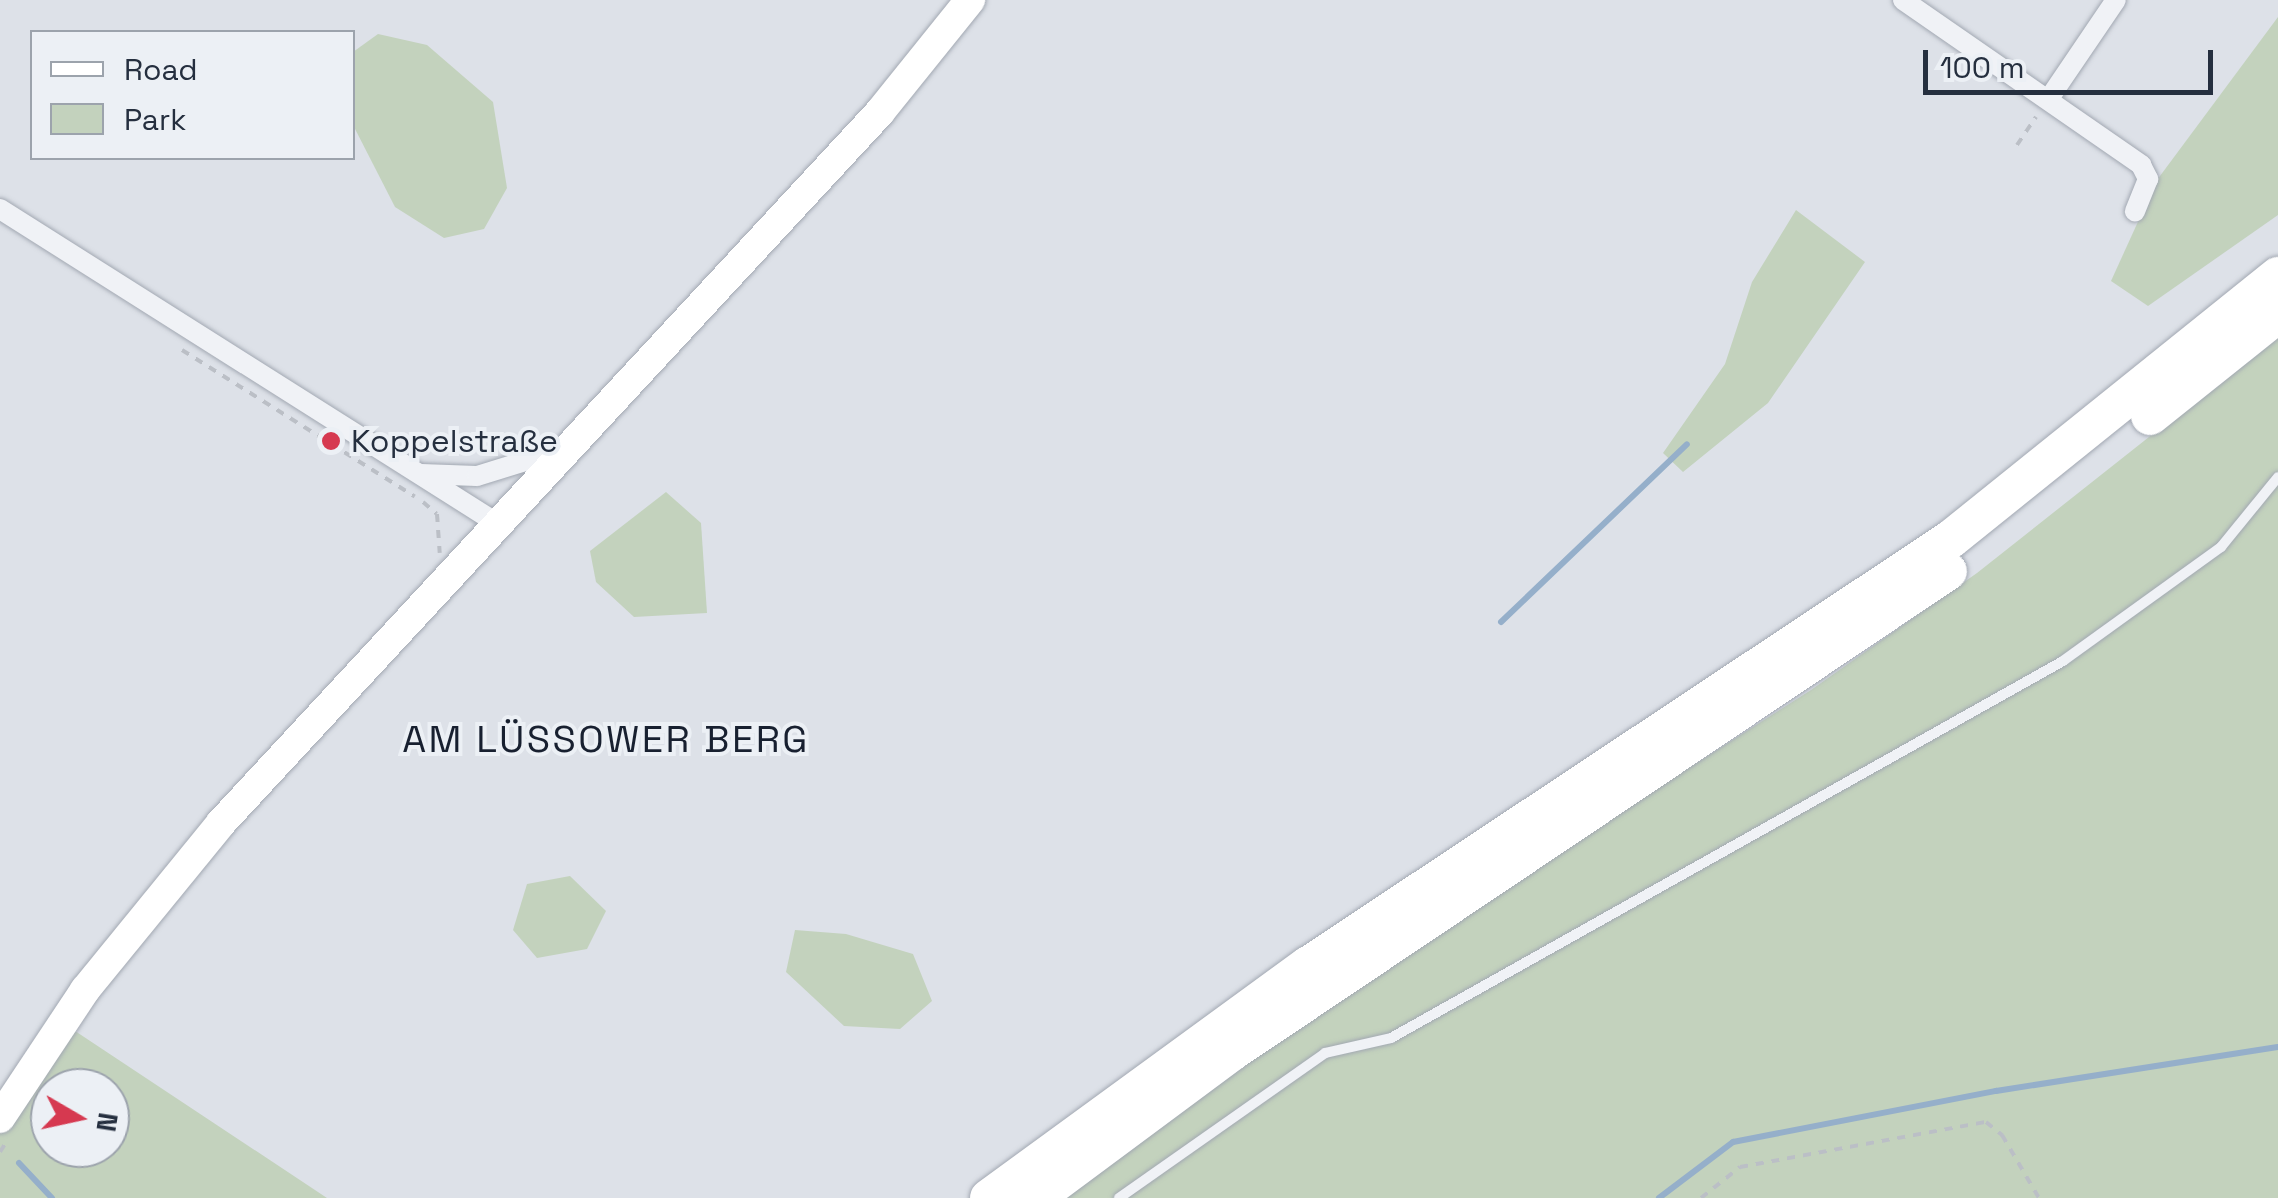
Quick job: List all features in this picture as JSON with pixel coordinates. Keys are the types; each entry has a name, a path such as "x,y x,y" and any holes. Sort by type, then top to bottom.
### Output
{"highway":[{"path":"989,1198 1309,965 1951,538 2278,276"},
{"path":"1035,1198 1247,1041 1970,556 2277,316"}],"street":[{"path":"0,1118 85,990 220,823 453,566 880,112 970,0"},
{"path":"1903,0 2050,97 2141,164 2148,179 2135,211"},
{"path":"2050,97 2116,0"},
{"path":"0,209 495,522"},
{"path":"420,474 477,476 561,450"}],"lane":[{"path":"1119,1198 1325,1053 1391,1038 2063,661 2221,546 2278,477"}],"path":[{"path":"2017,146 2050,97"},
{"path":"166,339 423,502 437,514 436,549 453,566"},
{"path":"1700,1198 1740,1167 1986,1122 2002,1134 2039,1198"}],"green space":[{"path":"2278,17 2278,215 2148,306 2111,281 2157,180"},
{"path":"378,34 427,45 493,102 507,188 484,229 444,238 395,207 355,129 355,51"},
{"path":"1796,210 1865,262 1768,403 1683,472 1663,453 1725,364 1752,282"},
{"path":"2278,335 2278,1198 1057,1198 1351,984 1811,690 1977,573"},
{"path":"666,492 701,523 707,613 634,617 596,582 590,551"},
{"path":"570,876 606,911 587,949 537,958 513,930 527,884"},
{"path":"795,930 846,934 913,954 932,1001 900,1029 844,1026 786,972"},
{"path":"63,1023 327,1198 0,1198 0,1118 30,1073 30,1168 130,1168 130,1068 33,1068"}],"waterway":[{"path":"1501,622 1687,444"},
{"path":"1659,1198 1733,1142 1996,1091 2278,1047"},
{"path":"19,1163 52,1198"}],"place":[{"name":"Koppelstraße","path":"331,441"}],"district":[{"name":"AM LÜSSOWER BERG","path":"606,740"}]}
